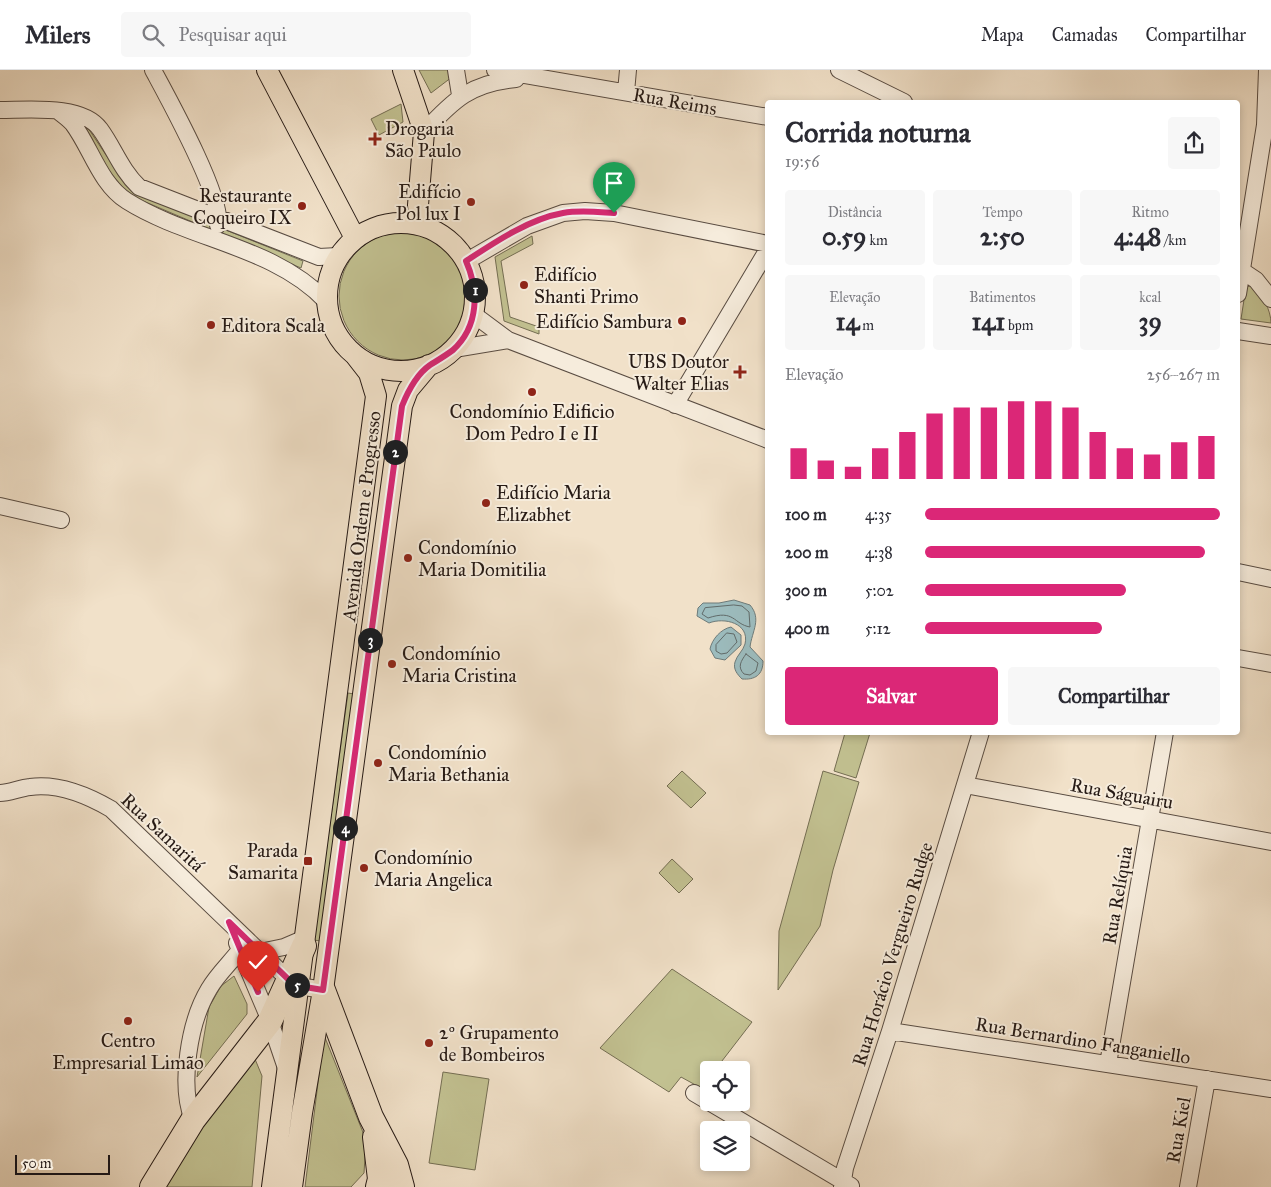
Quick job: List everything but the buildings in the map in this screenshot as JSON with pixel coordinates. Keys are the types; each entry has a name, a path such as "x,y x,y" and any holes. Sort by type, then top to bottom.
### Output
{"highway":[{"path":"152,1187 193,1120 270,1021 294,983 305,942"},
{"path":"323,990 372,1117 396,1165 402,1187"},
{"path":"372,1117 379,1158 380,1179 378,1187"}],"main road":[{"path":"267,70 355,238"},
{"path":"402,70 424,132 418,205 420,225"},
{"path":"392,223 420,225 438,232 454,245 466,261 474,287 474,314 468,328 454,349 429,365 410,370 391,370 372,365 355,355 335,331 326,300 331,270 338,256 355,238 373,228 392,223"},
{"name":"Avenida Ordem e Progresso","path":"305,942 376,396 368,373 355,355"},
{"name":"Avenida Ordem e Progresso","path":"292,1187 302,1113 323,990 402,406 408,390 429,365"},
{"path":"272,1187 288,1073 294,983"}],"street":[{"path":"153,70 211,185 220,219 216,239"},
{"path":"456,70 460,95"},
{"name":"Rua Reims","path":"495,70 765,116"},
{"path":"626,92 628,70"},
{"path":"839,70 900,100"},
{"path":"1240,278 1245,200 1265,125 1268,71"},
{"path":"424,132 460,95 489,83 537,76"},
{"path":"0,110 57,110 86,118 94,123 129,178 139,187 319,256 338,256"},
{"path":"57,110 72,123 103,174 125,200 151,214 216,239 278,267 308,283 326,300"},
{"path":"466,261 536,222 563,213 585,211 614,213 765,243"},
{"path":"675,405 765,254"},
{"path":"1241,270 1256,280 1271,299"},
{"path":"474,314 508,340 765,439"},
{"path":"1240,331 1271,336"},
{"path":"454,349 508,340"},
{"path":"0,506 61,520"},
{"path":"1240,572 1271,579"},
{"path":"1240,658 1271,664"},
{"name":"Rua Horácio Vergueiro Rudge","path":"846,1185 890,1031 980,735"},
{"name":"Rua Relíquia","path":"1108,1064 1164,735"},
{"name":"Rua Ságuairu","path":"965,785 1271,842"},
{"name":"Rua Samaritá","path":"1,793 32,786 50,786 97,801 111,809 294,983"},
{"name":"Rua Samaritá","path":"229,922 270,1021 288,1073"},
{"path":"260,952 305,942"},
{"path":"193,1120 188,1107 186,1081 192,1035 202,1002 220,974 240,950"},
{"path":"220,974 248,969"},
{"path":"294,983 323,990"},
{"name":"Rua Bernardino Fanganiello","path":"890,1031 1271,1089"},
{"name":"Rua Kiel","path":"1188,1187 1207,1079"},
{"path":"694,1094 846,1185"}],"shaded area":[{"path":"419,70 450,70 452,77 431,93"},
{"path":"401,104 403,122 379,135 371,119"},
{"path":"76,122 84,122 114,167 166,206 303,261 301,268 129,195 108,170"},
{"path":"403,232 427,237 448,251 462,272 467,296 462,320 448,341 427,355 403,360 379,355 358,341 344,320 339,296 344,272 358,251 379,237"},
{"path":"532,236 533,244 501,261 510,317 539,327 539,334 504,321 495,257"},
{"path":"1250,286 1258,292 1265,302 1271,323 1241,319 1246,287"},
{"path":"348,693 354,694 320,941 314,940"},
{"path":"844,735 869,735 856,778 834,771"},
{"path":"682,771 706,793 691,808 667,786"},
{"path":"823,771 859,782 833,870 820,926 778,990 779,931"},
{"path":"672,859 693,879 679,893 659,873"},
{"path":"672,969 752,1022 722,1061 700,1061 700,1087 681,1077 669,1092 600,1048"},
{"path":"234,976 247,1004 247,1014 197,1077 209,1007 221,986"},
{"path":"324,1035 366,1140 364,1173 351,1187 305,1187"},
{"path":"255,1059 262,1076 252,1187 165,1187 203,1125"},
{"path":"443,1072 489,1079 475,1170 429,1163"}],"water":[{"path":"734,600 750,605 754,610 756,620 750,647 763,661 763,666 760,673 751,679 742,679 735,669 736,660 745,644 746,637 744,631 728,621 709,623 697,616 698,608 703,603 719,603"},
{"path":"731,627 741,635 741,645 725,660 715,658 710,649 713,642 720,632"}],"place":[{"name":"Drogaria São Paulo","path":"375,139"},
{"name":"Edifício Pol lux I","path":"471,202"},
{"name":"Restaurante Coqueiro IX","path":"302,206"},
{"name":"Edifício Shanti Primo","path":"524,285"},
{"name":"Edifício Sambura","path":"682,321"},
{"name":"Editora Scala","path":"211,325"},
{"name":"UBS Doutor Walter Elias","path":"740,372"},
{"name":"Condomínio Edificio Dom Pedro I e II","path":"532,392"},
{"name":"Edifício Maria Elizabhet","path":"486,503"},
{"name":"Condomínio Maria Domitilia","path":"408,558"},
{"name":"Condomínio Maria Cristina","path":"392,664"},
{"name":"Condomínio Maria Bethania","path":"378,763"},
{"name":"Parada Samarita","path":"308,861"},
{"name":"Condomínio Maria Angelica","path":"364,868"},
{"name":"Centro Empresarial Limão","path":"128,1021"},
{"name":"2º Grupamento de Bombeiros","path":"429,1043"}],"route":[{"path":"258,992 229,922 289,980 299,986 323,990 402,406 408,390 429,365 454,349 468,328 474,314 476,296 473,278 466,261 527,226 546,218 563,213 585,211 614,213"}]}
